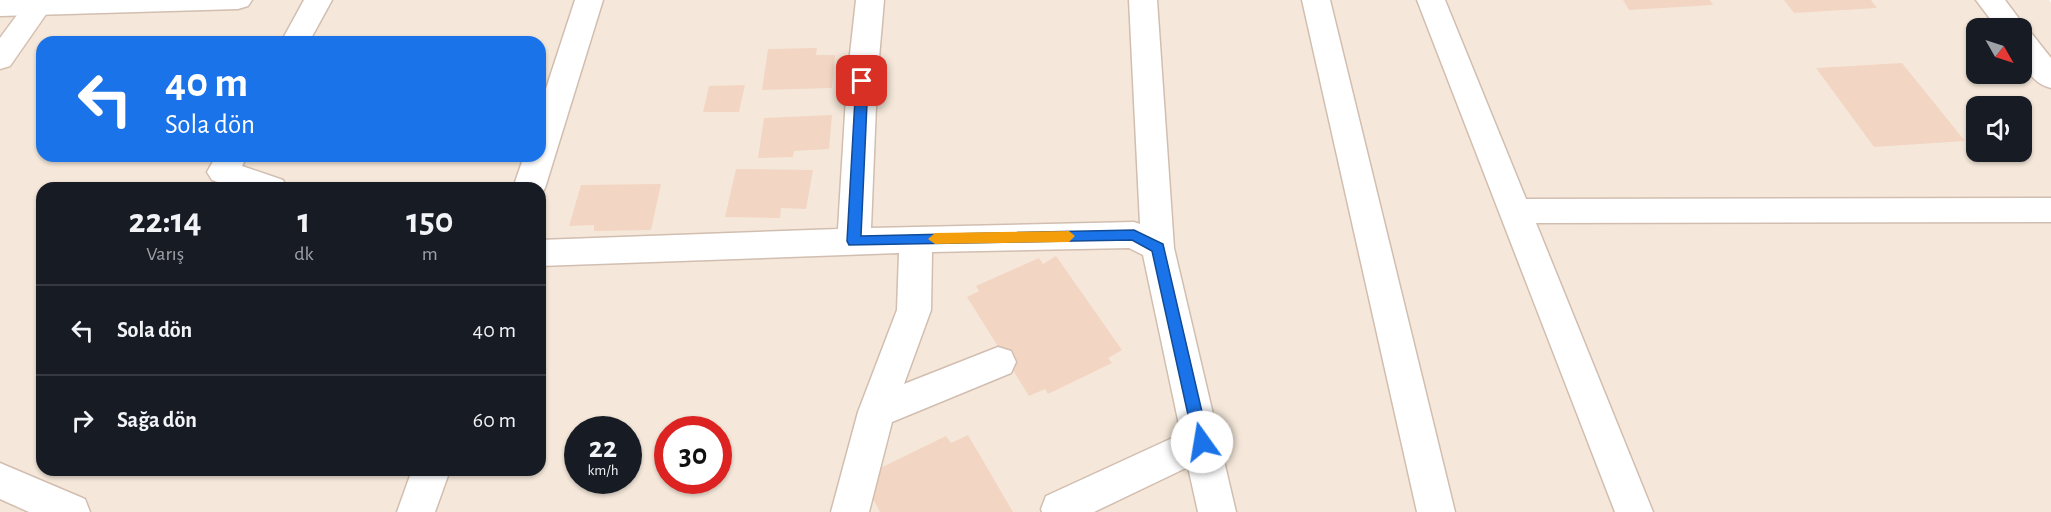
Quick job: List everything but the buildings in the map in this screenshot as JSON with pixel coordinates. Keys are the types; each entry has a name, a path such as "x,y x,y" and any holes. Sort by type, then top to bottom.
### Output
{"street":[{"path":"0,7 40,3 238,0"},
{"path":"298,36 318,0"},
{"path":"546,136 589,0"},
{"path":"854,241 862,81 870,0"},
{"path":"1143,0 1158,248 1217,512"},
{"path":"1316,0 1436,512"},
{"path":"1431,0 1634,512"},
{"path":"1990,0 2004,18"},
{"path":"0,59 40,3"},
{"path":"2032,54 2051,78"},
{"path":"229,162 223,172 254,182"},
{"path":"531,182 538,162"},
{"path":"1515,210 2051,210"},
{"path":"546,253 916,239 1134,235 1158,248"},
{"path":"850,512 876,412 914,310 916,239"},
{"path":"876,412 998,362"},
{"path":"1060,509 1202,442"},
{"path":"416,512 429,476"},
{"path":"0,480 71,512"}],"shaded area":[{"path":"0,0 2049,0 2051,3 2051,512 0,512"}],"slow traffic":[{"path":"935,239 1069,236"}],"route":[{"path":"862,81 854,241 1134,235 1158,248 1202,442"}]}
